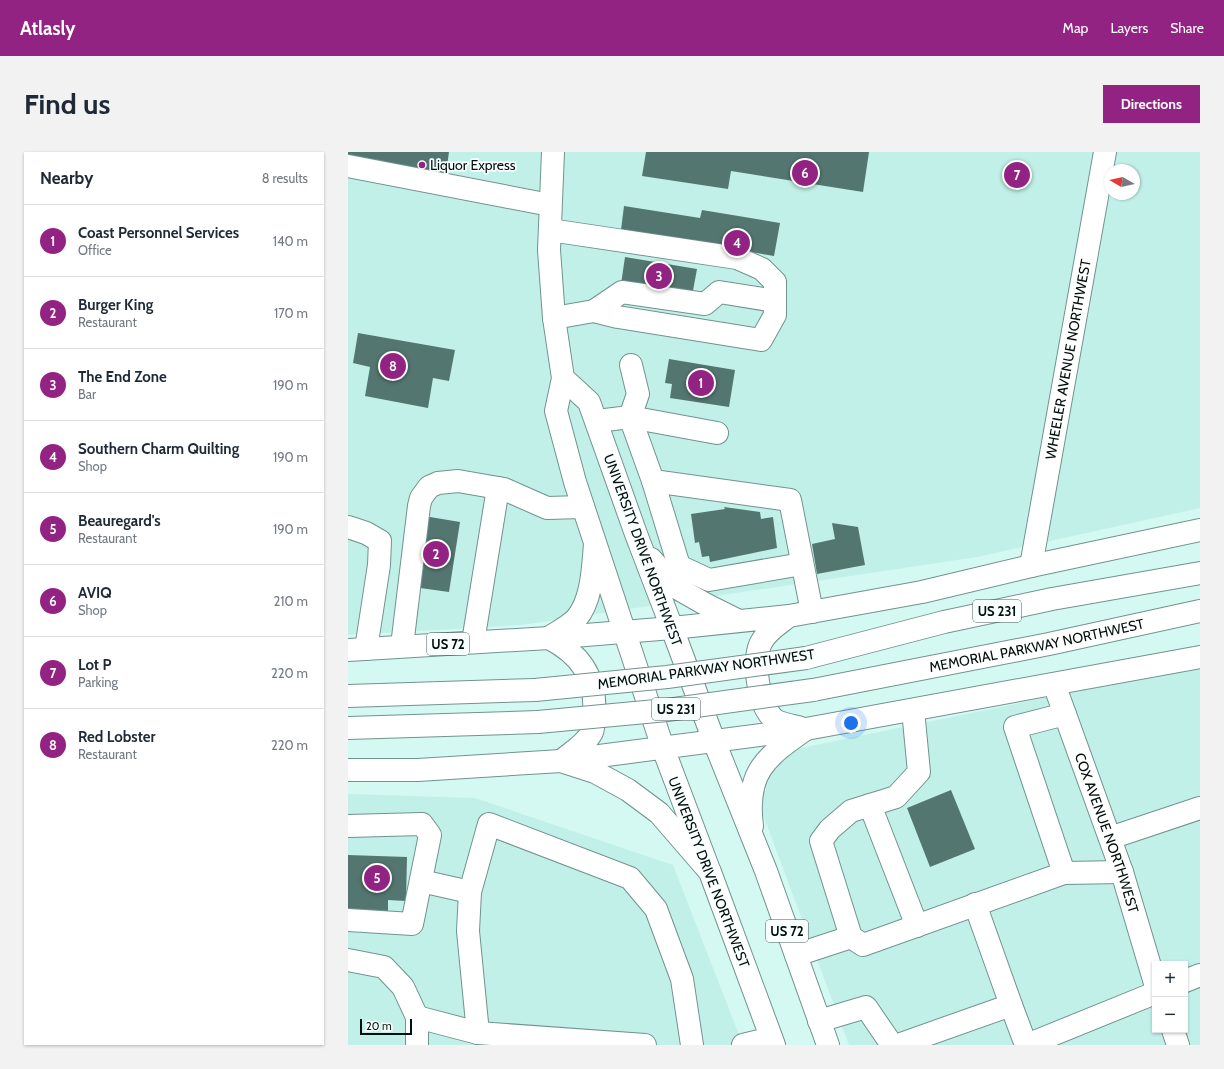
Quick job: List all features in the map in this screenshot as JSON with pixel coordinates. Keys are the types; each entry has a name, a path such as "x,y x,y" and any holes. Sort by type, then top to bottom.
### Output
{"main road":[{"name":"UNIVERSITY DRIVE NORTHWEST","path":"553,152 549,250 554,318 563,378 556,410 595,544 663,748 773,1041"},
{"name":"WHEELER AVENUE NORTHWEST","path":"1031,566 1105,152"},
{"path":"348,166 550,205"},
{"path":"550,230 737,258 762,269 775,282 775,315 761,340 618,317 594,311 554,318"},
{"path":"594,311 622,292 705,304 720,292 775,300"},
{"path":"631,365 638,394 630,417 653,481 679,566 709,580 802,564"},
{"name":"UNIVERSITY DRIVE NORTHWEST","path":"563,378 589,402 597,421 639,541 714,741 754,841 828,1045"},
{"path":"597,421 630,417 717,434"},
{"path":"402,646 418,506 421,498 429,488 438,483 458,481 498,488 547,508 583,506"},
{"path":"653,481 790,500 812,612"},
{"path":"473,642 498,488"},
{"path":"666,526 639,541 677,588 740,622"},
{"path":"348,527 366,533 380,541 378,565 357,649"},
{"path":"672,628 789,616 922,592 1031,566 1200,530"},
{"path":"561,761 584,744 592,730 594,692 589,675 576,657 565,647 549,638 576,619 585,602 593,577 595,544"},
{"name":"MEMORIAL PARKWAY NORTHWEST","path":"348,696 535,690 667,677 806,658 944,622 1052,599 1197,574"},
{"name":"MEMORIAL PARKWAY NORTHWEST","path":"348,728 538,722 667,710 813,690 1049,644 1196,612"},
{"path":"789,616 768,631 760,642 758,678 764,705 775,720 806,729"},
{"name":"US 72","path":"357,649 549,638 624,630 672,628"},
{"path":"348,770 418,770 561,761 663,748 806,729 1200,657"},
{"name":"COX AVENUE NORTHWEST","path":"1054,684 1122,872 1152,973"},
{"path":"913,710 919,772 896,797 851,810 830,829 822,841 851,937 863,945 1064,873 1122,872"},
{"path":"1064,873 1015,727 1065,714"},
{"path":"754,841 750,817 752,797 756,779 762,765 776,750 806,729"},
{"path":"561,761 595,772 628,790 659,813 710,872"},
{"path":"870,805 917,926"},
{"path":"1110,838 1200,808"},
{"path":"348,826 422,824 430,835 412,924 348,920"},
{"path":"478,1034 468,931 470,892 489,824 630,878 656,910 680,972 692,1045"},
{"path":"421,881 470,892"},
{"path":"975,904 1027,1045 1152,994"},
{"path":"796,954 851,937"},
{"path":"348,960 384,968 403,987 417,1017 417,1045"},
{"path":"1188,980 1200,975"},
{"path":"898,1045 1011,1005"},
{"path":"819,1021 866,1007 892,1045"},
{"path":"417,1017 478,1034 633,1044"},
{"path":"1173,1033 1178,1045"},
{"path":"743,1045 773,1041"}],"shaded area":[{"path":"348,152 1200,152 1200,508 977,557 522,625 348,635"},
{"path":"1200,666 1200,1045 849,1045 760,807 774,765 796,749"},
{"path":"348,794 475,798 673,865 743,1045 348,1045"}],"building":[{"name":"Liquor Express","path":"348,152 449,152 446,173 348,157"},
{"path":"646,152 869,152 863,192 731,171 728,189 642,176"},
{"path":"624,206 700,218 702,210 780,223 774,256 621,230"},
{"path":"625,257 697,269 692,296 621,284"},
{"path":"358,333 455,350 449,381 433,378 428,408 365,396 370,367 353,363"},
{"path":"669,359 735,370 729,407 670,398 672,384 665,383"},
{"path":"724,507 760,512 761,519 773,517 777,548 710,562 709,556 702,557 699,542 695,543 691,514 725,509"},
{"path":"424,516 460,522 449,592 413,587"},
{"path":"832,523 858,527 865,565 817,574 812,544 835,539"},
{"path":"951,790 975,849 930,867 907,808"},
{"path":"348,855 407,857 406,901 388,900 388,911 348,910"}],"place":[{"name":"Liquor Express","path":"422,165"},
{"name":"AVIQ","path":"805,173"},
{"name":"Lot P","path":"1017,175"},
{"name":"Southern Charm Quilting","path":"737,243"},
{"name":"The End Zone","path":"659,276"},
{"name":"Red Lobster","path":"393,366"},
{"name":"Coast Personnel Services","path":"701,383"},
{"name":"Burger King","path":"436,554"},
{"name":"Beauregard's","path":"377,878"}]}
